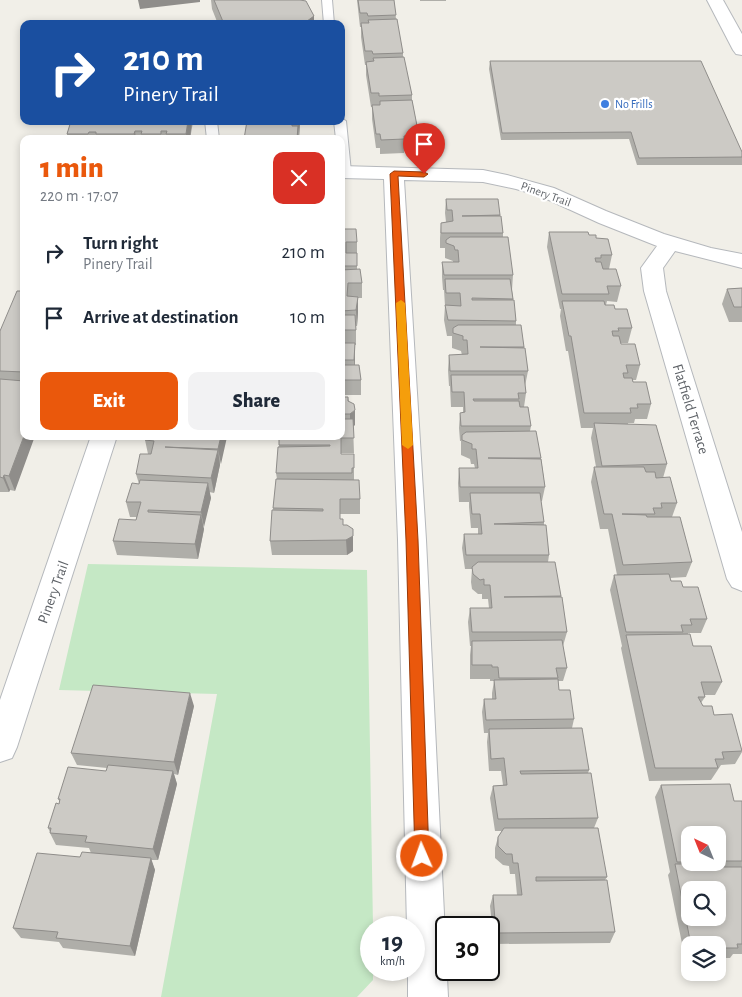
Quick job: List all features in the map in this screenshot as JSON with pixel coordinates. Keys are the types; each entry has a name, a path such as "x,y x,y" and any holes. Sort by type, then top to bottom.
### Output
{"street":[{"path":"715,0 742,50"},
{"name":"Pinery Trail","path":"345,172 483,176 506,181 546,192 607,219 670,243 742,261"},
{"path":"394,174 412,531 428,997"},
{"name":"Flatfield Terrace","path":"670,243 652,268 655,291 742,579"},
{"name":"Pinery Trail","path":"0,747 43,618 63,565 103,440"}],"lane":[{"path":"327,0 329,20"}],"green space":[{"path":"88,564 367,570 373,916 360,916 360,981 372,981 357,997 161,997 217,694 59,690"}],"building":[{"path":"214,0 300,0 306,1 314,16 308,20 222,20"},
{"path":"358,0 394,0 396,15 368,16 367,13 360,13"},
{"path":"397,19 403,53 373,54 372,51 365,51 361,23 369,23 368,20"},
{"path":"404,57 412,95 379,96 379,93 371,93 366,62 374,61 373,58"},
{"name":"No Frills","path":"490,61 701,61 742,152 742,157 639,158 631,132 502,133"},
{"path":"412,100 419,136 404,136 404,139 381,140 380,134 376,134 372,105 380,105 380,101"},
{"path":"70,125 187,125 186,134 166,134 167,131 161,131 161,134 141,134 142,131 135,131 134,134 96,134 96,132 89,132 88,134 67,134"},
{"path":"246,125 298,126 297,135 245,135"},
{"path":"446,199 498,199 500,215 462,216 501,216 503,233 441,233 441,223 453,221 452,210 447,210"},
{"path":"345,229 356,229 357,242 346,242 346,253 357,253 357,266 345,266"},
{"path":"549,232 588,232 589,235 596,235 596,238 608,239 612,255 601,255 601,258 595,258 596,262 601,262 603,269 616,269 621,286 607,286 609,294 562,294"},
{"path":"450,237 508,237 513,275 444,275 442,262 459,262 458,250 455,250 454,246 446,243 446,240"},
{"path":"360,269 362,283 348,283 347,296 358,297 356,310 345,311 345,270"},
{"path":"445,279 510,279 513,299 472,298 472,300 514,300 516,321 448,320 445,305 461,306 460,293 446,293"},
{"path":"742,288 742,307 734,307 727,289"},
{"path":"17,291 20,291 20,372 0,371 0,331"},
{"path":"562,301 604,301 605,305 614,305 615,309 627,309 632,328 618,328 619,331 612,331 613,336 619,336 621,344 635,344 640,365 626,365 628,373 623,373 624,378 632,378 633,382 646,382 651,404 637,404 638,408 630,408 631,413 584,413 571,336 569,336"},
{"path":"345,315 355,315 356,330 345,330"},
{"path":"458,325 521,325 524,347 480,347 525,348 528,371 450,371 449,355 468,354 467,340 463,340 463,336 453,333 453,328"},
{"path":"345,343 355,343 354,360 345,360"},
{"path":"345,365 359,365 361,380 345,380"},
{"path":"451,375 524,375 526,393 518,393 519,399 473,399 474,401 519,401 520,407 528,407 531,426 461,426 460,413 465,412 464,392 452,392"},
{"path":"0,379 20,381 20,440 22,440 9,476 4,475 3,478 0,477"},
{"path":"345,397 348,397 348,401 354,404 355,410 350,414 345,414"},
{"path":"345,419 353,419 354,438 345,438"},
{"path":"594,423 656,425 667,464 602,466"},
{"path":"536,431 541,458 488,458 541,459 545,487 460,487 459,468 478,468 476,449 472,449 472,444 462,440 462,435 466,432"},
{"path":"145,440 220,440 218,449 165,447 218,450 211,478 136,474 140,454 151,454 154,441"},
{"path":"279,440 341,440 341,454 354,454 354,468 352,468 352,473 276,473 278,447 330,446 279,445"},
{"path":"594,467 644,467 646,472 655,472 656,478 670,477 677,503 661,503 662,508 653,508 655,514 622,514 646,515 647,517 680,517 692,562 623,565 612,514 604,514"},
{"path":"276,479 359,480 360,499 340,499 340,519 343,519 343,525 353,529 353,536 346,540 270,541 272,510 323,511 323,509 273,508"},
{"path":"140,480 208,483 201,512 148,510 148,512 201,515 195,544 113,541 119,519 136,520 141,502 126,502 132,483 139,484"},
{"path":"470,493 540,493 544,522 494,524 546,525 549,555 466,555 464,534 482,534 480,514 472,514"},
{"path":"478,562 555,562 561,596 504,597 562,597 567,632 472,632 470,608 492,608 490,585 484,585 484,579 480,580 473,574 472,567"},
{"path":"669,574 671,581 681,581 683,587 698,587 707,619 690,619 692,625 681,625 683,632 626,632 614,575"},
{"path":"690,634 693,646 711,646 722,682 701,682 705,697 698,697 703,706 712,706 714,715 732,714 742,751 722,752 724,759 715,759 718,768 655,768 626,635"},
{"path":"562,640 567,668 556,668 558,678 499,678 498,667 492,667 492,665 472,665 472,641"},
{"path":"558,679 559,690 570,690 574,719 486,720 484,699 496,699 494,680"},
{"path":"93,685 190,693 174,762 71,753"},
{"path":"582,728 589,770 520,771 521,774 591,773 598,818 498,819 493,786 507,785 504,758 491,759 489,729"},
{"path":"108,765 173,771 153,849 85,842 87,836 50,833 51,828 48,828 56,803 59,804 60,799 58,799 68,767 106,771"},
{"path":"730,784 734,801 742,801 742,861 726,861 726,826 681,826 681,862 677,862 661,785"},
{"path":"504,828 598,828 607,877 536,877 536,881 607,880 615,932 500,933 500,916 495,916 493,895 522,895 518,863 513,863 512,854 506,854 498,846 498,837"},
{"path":"82,852 151,858 130,946 56,938 58,932 13,928 37,853 80,857"},
{"path":"675,864 681,864 681,871 726,871 726,867 742,867 742,944 737,944 738,948 726,948 726,936 689,936 687,926 726,926 726,881 681,881 681,894"}],"slow traffic":[{"path":"401,303 408,445"}],"place":[{"name":"No Frills","path":"605,104"}],"route":[{"path":"422,856 412,540 394,174 424,174"}]}
